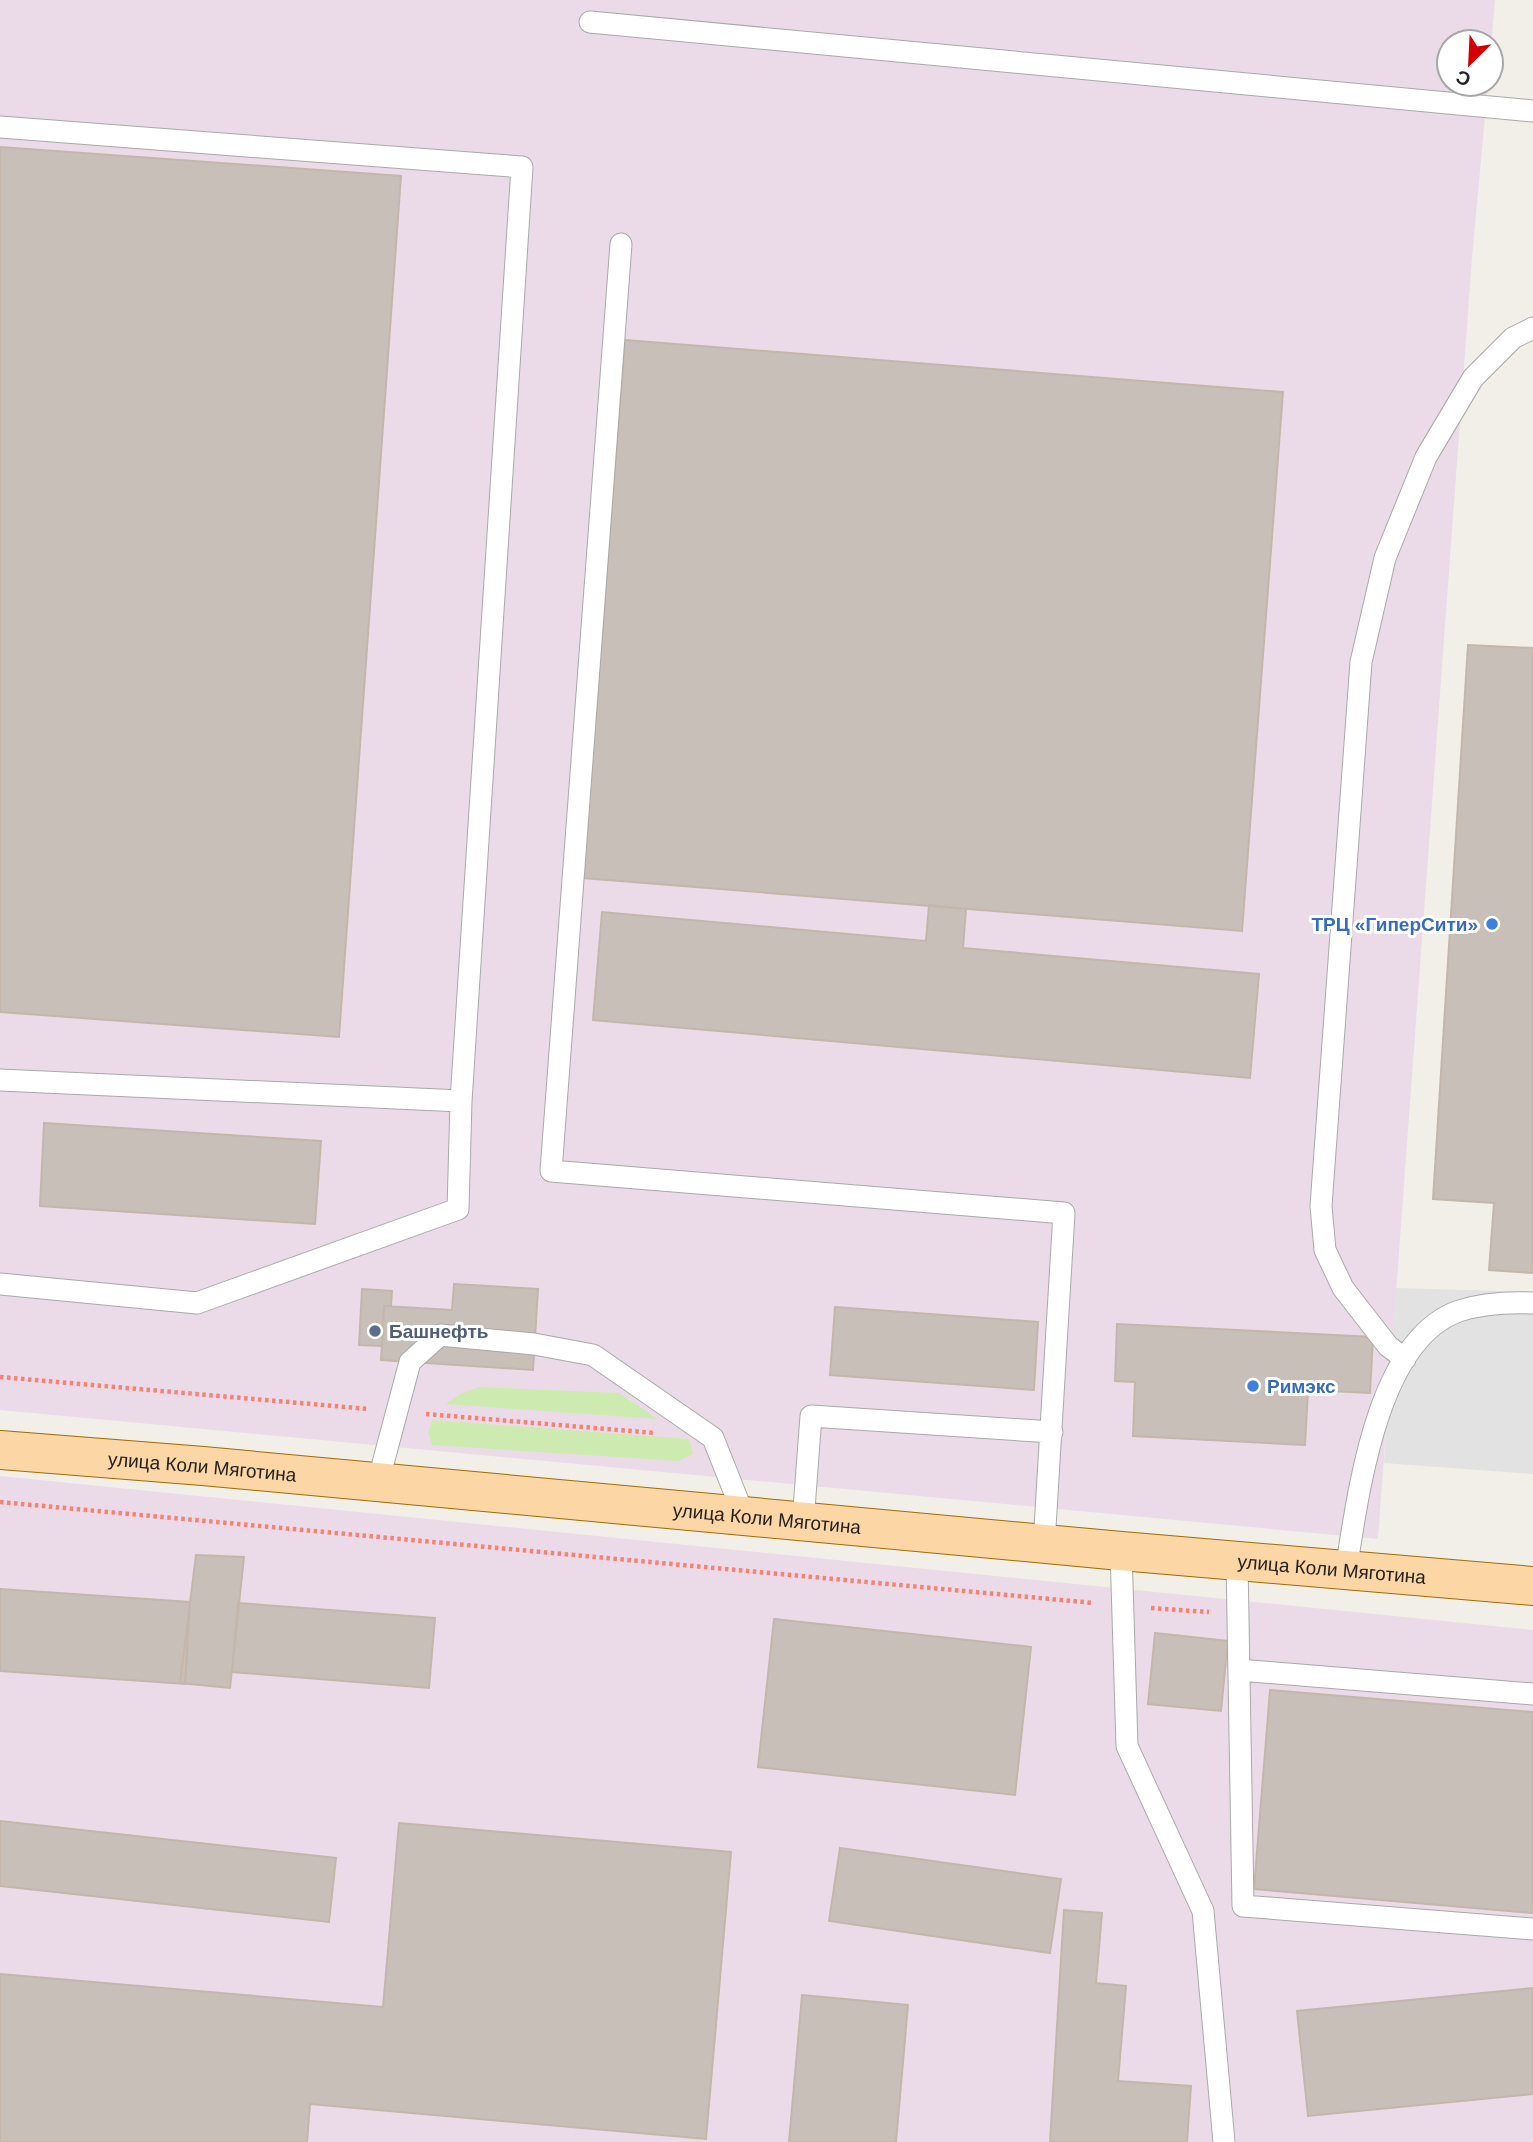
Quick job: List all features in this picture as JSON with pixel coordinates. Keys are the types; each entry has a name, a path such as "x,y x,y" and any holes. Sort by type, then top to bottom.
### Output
{"main road":[{"name":"улица Коли Мяготина","path":"0,1450 1533,1586"}],"lane":[{"path":"590,22 1533,111"},
{"path":"0,127 522,167 461,1101 458,1209 197,1303 0,1284"},
{"path":"621,244 551,1171 1064,1213 1044,1544"},
{"path":"1405,1359 1388,1346 1343,1288 1325,1250 1321,1206 1361,662 1385,558 1426,457 1473,378 1513,338 1533,327"},
{"path":"0,1080 461,1101"},
{"path":"1346,1570 1362,1475 1377,1419 1391,1384 1405,1359 1432,1327 1458,1312 1501,1302 1533,1303"},
{"path":"378,1482 410,1362 440,1335 534,1344 593,1355 713,1438 744,1516"},
{"path":"803,1522 811,1416 1052,1432"},
{"path":"1121,1551 1127,1746 1203,1911 1224,2142"},
{"path":"1237,1561 1242,1906 1533,1929"},
{"path":"1239,1670 1533,1694"}],"path":[{"path":"0,1377 713,1438"},
{"path":"0,1502 1238,1614"}],"shaded area":[{"path":"0,0 1495,0 1493,28 1435,28 1435,98 1487,98 1472,258 1378,1539 0,1410"},
{"path":"1396,1288 1533,1292 1533,1474 1384,1463"},
{"path":"0,1476 1533,1630 1533,2142 0,2142"}],"green space":[{"path":"479,1387 619,1393 658,1419 445,1404"},
{"path":"432,1420 689,1439 693,1454 678,1461 432,1445 428,1433"}],"building":[{"path":"0,147 401,176 339,1037 0,1012"},
{"path":"625,340 1283,392 1242,931 583,878"},
{"name":"ТРЦ «ГиперСити»","path":"1468,645 1533,648 1533,1273 1489,1270 1494,1203 1433,1199"},
{"path":"929,905 966,909 963,948 1259,974 1250,1078 593,1020 602,912 926,941"},
{"path":"44,1123 321,1141 315,1224 40,1206"},
{"path":"454,1284 538,1289 533,1370 381,1360 384,1306 452,1310"},
{"path":"362,1289 392,1291 391,1306 384,1306 382,1346 359,1345"},
{"path":"835,1307 1038,1322 1034,1390 830,1375"},
{"name":"Римэкс","path":"1117,1324 1373,1337 1370,1393 1308,1390 1305,1445 1133,1436 1135,1382 1115,1381"},
{"path":"196,1555 244,1557 230,1688 180,1683"},
{"path":"0,1589 190,1602 185,1684 0,1671"},
{"path":"238,1603 435,1618 429,1688 232,1672"},
{"path":"774,1619 1031,1647 1015,1795 758,1767"},
{"path":"1155,1633 1228,1641 1221,1711 1148,1704"},
{"path":"1270,1690 1533,1712 1533,1913 1254,1889"},
{"path":"0,1821 336,1858 329,1922 0,1886"},
{"path":"399,1823 731,1852 706,2139 310,2104 307,2142 0,2142 0,1974 383,2007"},
{"path":"840,1848 1061,1879 1050,1953 829,1921"},
{"path":"1064,1910 1102,1913 1096,1983 1126,1986 1118,2081 1191,2086 1187,2142 1050,2142"},
{"path":"1533,1988 1533,2094 1308,2116 1297,2011"},
{"path":"802,1995 908,2005 896,2142 789,2142"}],"place":[{"name":"ТРЦ «ГиперСити»","path":"1492,924"},
{"name":"Башнефть","path":"375,1331"},
{"name":"Римэкс","path":"1253,1386"}]}
